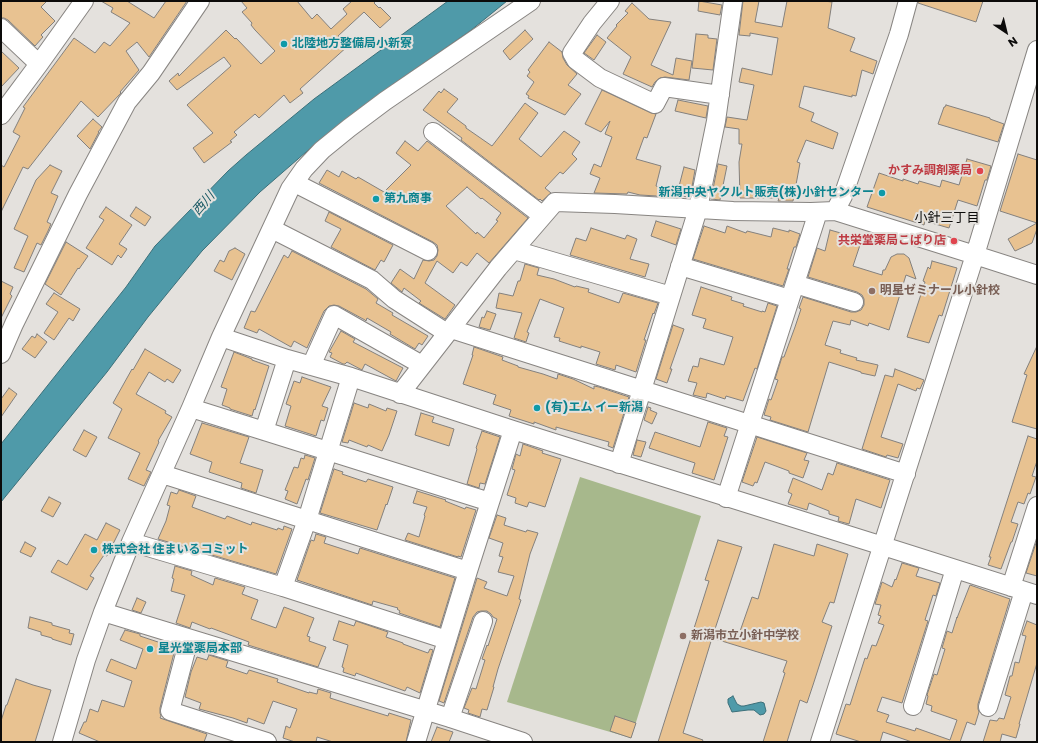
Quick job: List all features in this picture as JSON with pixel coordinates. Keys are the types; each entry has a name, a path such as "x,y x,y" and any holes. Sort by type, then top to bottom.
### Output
{"street":[{"path":"1,114 40,64 84,1"},
{"path":"1,354 14,324 78,194 127,102 151,73 200,1"},
{"path":"62,742 86,660 103,612 131,542 221,337 290,189 304,169 322,150 349,128 385,101 531,1"},
{"path":"610,1 592,23 572,53 576,60 600,78 655,104 664,87 720,95"},
{"path":"618,464 698,209 716,121 733,1"},
{"path":"726,498 793,291 827,211 843,196 899,34 908,1"},
{"path":"1,28 40,64"},
{"path":"820,742 975,254 1037,50"},
{"path":"433,132 543,216"},
{"path":"295,183 428,251"},
{"path":"400,394 498,268 556,202 733,211 827,211 975,254 1037,275"},
{"path":"272,229 372,280 394,299 449,331 642,390 906,474"},
{"path":"514,250 671,296"},
{"path":"680,266 793,291 854,302"},
{"path":"311,366 334,315 422,365"},
{"path":"221,337 287,359 351,377 618,464 1024,591"},
{"path":"264,431 287,359"},
{"path":"283,587 307,520 351,377"},
{"path":"191,408 490,502"},
{"path":"416,742 513,430"},
{"path":"162,474 468,571"},
{"path":"988,708 1024,591 1037,506"},
{"path":"131,542 283,587 447,640"},
{"path":"913,706 955,569"},
{"path":"103,612 450,718 505,739 523,742"},
{"path":"450,718 483,621"},
{"path":"189,639 170,711 266,742"}],"green space":[{"path":"580,477 701,516 631,738 507,702"}],"water":[{"name":"西川","path":"448,1 507,1 470,31 395,83 321,139 260,192 202,251 148,317 107,372 1,502 1,444 126,287 155,246 228,171 246,155 314,99"},
{"path":"733,696 737,704 741,706 761,702 764,703 766,711 764,714 760,715 754,710 732,712 728,699"}],"building":[{"path":"1,1 47,1 41,7 55,21 41,35 43,37 35,46 8,20 1,18"},
{"path":"101,1 127,1 154,18 166,1 187,1 149,57 137,42 126,51 139,70 120,92 121,93 98,117 81,101 28,169 23,167 1,212 1,165 4,167 20,136 13,132 25,108 23,107 74,38 95,53 104,42 110,46 130,23 111,12 113,8"},
{"path":"241,1 297,1 312,19 317,14 331,29 347,14 343,9 352,1 376,1 374,3 391,18 380,28 364,12 338,36 348,46 300,89 303,93 290,103 284,95 259,118 255,114 234,132 237,135 230,141 232,142 204,163 193,148 213,133 187,105 231,66 224,57 177,90 169,81 178,73 179,76 226,30 235,39 236,38 261,64 275,51 255,30 251,25 252,23 242,12 247,8"},
{"path":"699,1 722,5 720,15 698,11"},
{"path":"743,1 759,1 755,22 782,27 787,1 832,2 828,28 855,38 850,51 877,61 873,74 862,70 856,96 852,95 852,97 804,86 799,107 814,113 811,121 838,133 833,149 806,140 797,162 800,163 793,201 778,201 779,198 740,198 739,162 742,144 739,144 739,129 725,127 727,117 747,120 754,85 739,82 742,68 772,75 778,38 750,33 750,36 739,35"},
{"path":"918,1 983,1 976,22 918,3"},
{"path":"632,3 649,19 671,22 651,65 673,75 676,58 692,61 689,80 665,77 660,78 652,87 623,74 631,57 607,38 617,26 616,25 628,13 625,11"},
{"path":"525,30 533,39 510,60 503,51"},
{"path":"696,34 708,35 708,38 717,39 713,70 692,68"},
{"path":"597,35 606,42 594,60 584,53"},
{"path":"549,42 562,52 563,58 567,65 577,74 568,85 581,94 565,115 528,98 529,96 526,94 534,82 527,76 530,72 528,70"},
{"path":"1,51 19,68 1,87"},
{"path":"444,89 458,99 447,112 466,126 466,128 492,146 525,103 538,113 519,139 541,157 564,131 580,142 572,154 577,159 563,174 560,172 545,188 551,193 542,201 540,199 539,200 461,140 462,138 423,110 439,91 441,93"},
{"path":"602,90 656,114 647,138 644,137 636,159 661,166 656,186 675,192 674,197 640,195 628,192 627,194 594,193 600,178 590,174 594,164 601,167 612,137 605,134 610,121 601,132 585,124"},
{"path":"678,100 708,106 706,118 675,111"},
{"path":"946,105 990,118 1004,124 998,142 938,124"},
{"path":"93,119 102,127 90,149 77,136"},
{"path":"405,141 418,151 427,141 528,218 489,263 477,253 467,266 461,262 453,273 437,261 425,283 455,305 445,319 419,303 421,301 404,288 402,292 391,283 400,269 414,279 423,260 434,260 437,256 437,245 319,183 327,170 339,177 342,171 356,179 358,177 384,192 411,165 396,153","holes":["467,187 481,199 482,198 501,213 496,220 498,221 484,238 477,232 476,234 446,206"]},
{"path":"1018,154 1037,160 1037,223 1000,211"},
{"path":"967,159 991,166 977,206 958,200 949,228 925,221 924,225 867,207 879,173 918,184 919,181 940,187 942,180 959,185"},
{"path":"718,164 727,166 720,200 711,199"},
{"path":"50,165 62,171 51,193 58,196 47,222 51,224 48,231 41,245 37,243 24,272 14,268 28,236 14,229 36,180"},
{"path":"684,167 695,170 690,198 677,194"},
{"path":"106,207 132,225 119,244 127,249 121,258 118,255 112,265 86,248 104,220 99,217"},
{"path":"136,207 151,217 145,226 130,216"},
{"path":"329,212 393,245 384,262 381,260 375,270 331,247 341,229 325,221"},
{"path":"656,221 681,229 676,245 651,236"},
{"path":"1037,223 1037,229 1032,243 1015,251 1008,239"},
{"path":"704,226 725,233 727,226 746,233 747,231 771,237 773,228 789,232 789,230 800,234 796,247 794,247 783,286 693,259"},
{"path":"591,228 625,239 627,235 637,239 630,259 649,264 645,277 570,255 576,238 586,241"},
{"path":"830,230 862,239 853,266 882,275 883,270 885,270 891,257 897,254 904,254 909,258 916,279 906,275 889,330 869,323 868,326 851,320 850,325 833,321 825,345 841,350 840,353 857,358 856,360 878,365 875,376 861,373 829,362 808,432 770,420 771,417 764,415 769,399 771,400 778,380 775,379 782,357 784,357 795,327 803,297 851,312 861,310 864,305 862,295 857,292 808,277 817,248 825,251"},
{"path":"66,242 88,256 79,269 78,268 61,295 45,284"},
{"path":"235,248 245,254 232,280 214,271 220,260 224,262 229,251"},
{"path":"292,251 366,289 378,299 376,303 393,313 392,315 428,336 422,345 419,343 415,349 390,334 391,332 367,318 366,321 339,306 334,305 329,306 324,311 307,348 294,341 291,347 259,329 257,333 244,328 251,311 255,312 284,255 288,258"},
{"path":"932,261 957,268 942,316 939,315 929,343 907,337 925,282 923,281 928,267 930,269"},
{"path":"525,264 539,268 537,275 554,279 575,287 589,289 588,292 619,303 623,293 658,303 644,340 646,340 636,372 616,365 615,370 596,364 600,352 559,341 560,338 554,337 564,308 540,299 527,332 529,333 526,342 514,338 522,313 496,308 499,293 513,296 518,281 520,281"},
{"path":"1,281 13,287 10,294 12,296 1,318"},
{"path":"701,287 732,297 731,300 744,304 743,306 762,312 765,312 768,303 777,306 757,369 755,368 743,401 726,396 725,399 707,393 706,398 693,395 697,383 688,381 693,366 698,367 700,358 724,365 733,337 703,328 706,319 692,315"},
{"path":"54,293 80,309 73,321 69,318 54,340 44,333 58,312 46,304"},
{"path":"487,311 496,314 490,330 479,327 482,317 484,318"},
{"path":"673,325 684,329 670,369 672,369 667,383 656,379"},
{"path":"341,331 355,339 353,342 403,368 396,381 365,364 362,370 347,362 343,364 330,357 332,353 329,352"},
{"path":"37,334 47,342 35,358 22,349 32,336 35,338"},
{"path":"1037,346 1037,429 1012,422 1027,375 1024,374"},
{"path":"474,347 503,357 502,360 518,367 557,379 558,374 594,389 594,386 599,387 629,397 613,448 608,446 609,442 556,427 556,430 534,422 534,424 509,416 511,410 493,404 496,395 463,384 473,355"},
{"path":"145,349 181,370 173,383 167,379 165,382 149,372 136,394 166,411 165,413 172,417 158,441 159,442 146,470 151,472 144,486 128,479 140,453 108,438 122,409 113,403"},
{"path":"234,352 269,366 252,416 222,405 227,389 221,387"},
{"path":"895,369 924,380 920,389 917,388 916,391 898,384 881,437 903,444 898,458 887,455 886,457 862,449 885,375 893,377"},
{"path":"302,377 331,387 322,406 328,408 324,421 321,420 316,436 285,426 291,406 286,404 294,381 300,383"},
{"path":"9,388 17,394 1,417 1,399"},
{"path":"354,403 368,408 369,404 386,411 387,408 397,411 382,451 368,445 367,447 349,440 348,443 342,442"},
{"path":"648,407 651,408 650,410 657,413 652,424 644,420"},
{"path":"421,413 434,417 432,422 454,429 449,446 415,435"},
{"path":"708,422 727,428 724,436 728,437 714,480 692,473 695,463 649,448 655,432 700,447"},
{"path":"202,423 249,437 240,463 263,470 256,493 241,488 242,483 209,472 212,462 190,454"},
{"path":"84,430 97,437 86,457 73,450"},
{"path":"482,431 500,437 485,484 480,483 479,488 467,484"},
{"path":"1028,436 1037,439 1037,461 1032,476 1036,477 1030,494 1028,493 1024,504 1018,502 1011,522 1018,524 1001,569 988,565 991,557 989,557"},
{"path":"757,437 807,453 804,460 809,461 803,478 765,462 757,483 755,482 753,486 742,482"},
{"path":"637,440 646,442 641,457 633,455"},
{"path":"523,444 543,451 542,453 561,459 545,507 529,502 527,507 515,503 516,498 507,495 515,470 512,469 516,454 520,456"},
{"path":"305,455 315,458 308,480 306,479 297,504 285,499 288,491 285,490 294,467 298,468 301,458 304,459"},
{"path":"837,463 890,480 881,508 856,499 849,524 838,521 839,517 829,514 829,511 809,503 807,510 788,504 792,494 788,492 793,478 822,490 828,473 833,475"},
{"path":"334,469 343,472 342,474 366,482 368,479 393,487 377,530 320,513"},
{"path":"179,490 196,496 192,507 225,519 227,516 251,525 252,522 277,530 278,528 283,530 284,526 292,529 276,574 158,539 166,521 170,506 167,505 171,492 177,494"},
{"path":"417,491 446,500 445,501 465,509 466,507 476,510 461,557 405,540 408,533 419,537 425,516 427,507 413,503"},
{"path":"49,497 61,503 53,517 41,511"},
{"path":"497,515 506,518 504,525 526,532 527,530 538,533 530,554 519,599 521,600 498,669 487,710 482,709 480,717 468,713 469,710 464,708 472,688 476,689 485,660 482,659 497,619 487,611 477,612 473,617 444,703 439,701 477,578 487,582 484,588 507,596 514,576 498,572 503,557 499,556 503,543 489,538"},
{"path":"106,523 120,530 107,556 104,555 90,576 94,578 87,590 51,572 58,560 67,565 85,534 97,540"},
{"path":"316,534 326,537 324,543 358,554 360,548 455,578 440,627 399,613 400,611 397,609 398,608 373,601 372,605 297,580 311,540 314,541"},
{"path":"718,540 742,547 715,629 738,637 752,597 758,599 774,544 814,556 817,544 848,554 834,603 830,602 822,622 832,626 813,685 807,703 800,700 787,742 763,742 785,673 783,672 787,661 712,638 683,733 703,740 702,742 658,742 709,581 705,580"},
{"path":"1037,540 1037,576 1026,573"},
{"path":"25,542 36,548 31,557 20,552"},
{"path":"902,563 919,568 916,576 940,583 936,596 933,595 925,620 928,621 902,703 882,697 877,711 889,715 886,722 915,731 916,728 950,740 957,720 931,711 932,706 926,704 927,695 934,674 937,675 945,649 942,648 947,631 952,633 970,585 1010,599 978,704 979,712 975,725 967,722 960,742 912,742 883,732 880,742 861,742 836,734 846,704 850,705 865,658 867,659 872,645 876,646 884,625 878,623 881,616 878,615 881,605 875,604 882,582 892,587"},
{"path":"175,566 192,571 191,575 213,585 215,578 245,587 242,594 258,600 251,619 276,628 284,607 314,618 307,636 310,637 309,641 326,647 318,667 248,645 249,642 192,622 190,628 176,623 185,595 171,591"},
{"path":"137,598 146,602 141,613 132,610"},
{"path":"30,617 70,630 69,633 74,634 71,645 41,635 41,632 28,628"},
{"path":"339,621 354,626 356,621 388,632 386,637 403,644 428,653 430,649 433,650 420,693 407,687 405,691 356,673 355,676 343,672 344,668 342,667 348,645 333,640"},
{"path":"1027,621 1037,625 1037,663 1016,738 1002,734 1000,742 983,742 990,720 997,721 999,718 1004,719 1011,697 1005,695 1015,662 1019,663 1026,636 1022,635"},
{"path":"125,630 140,634 140,636 164,644 165,642 176,645 160,708 160,718 207,734 204,742 100,742 79,733 84,722 86,722 90,709 98,712 102,700 124,707 132,681 106,671 111,659 136,669 143,649 120,640"},
{"path":"209,655 228,661 226,667 247,674 249,670 278,679 277,682 309,693 317,694 318,689 331,693 330,698 388,716 389,713 411,720 406,742 333,742 317,737 316,742 295,742 283,738 286,726 290,728 297,709 273,701 264,724 248,718 247,723 199,709 201,703 185,697 191,672 197,657 207,660"},
{"path":"16,679 51,690 35,742 1,742 1,721"},
{"path":"615,716 636,723 631,738 610,731"},
{"path":"437,727 453,732 449,742 431,742"}],"place":[{"name":"北陸地方整備局小新寮","path":"284,44"},
{"name":"かすみ調剤薬局","path":"980,171"},
{"name":"新潟中央ヤクルト販売(株)小針センター","path":"882,193"},
{"name":"第九商事","path":"376,199"},
{"name":"共栄堂薬局こばり店","path":"954,241"},
{"name":"明星ゼミナール小針校","path":"872,291"},
{"name":"(有)エム イー新潟","path":"537,408"},
{"name":"株式会社 住まいるコミット","path":"94,550"},
{"name":"新潟市立小針中学校","path":"683,636"},
{"name":"星光堂薬局本部","path":"150,649"}],"district":[{"name":"小針三丁目","path":"947,219"}]}
